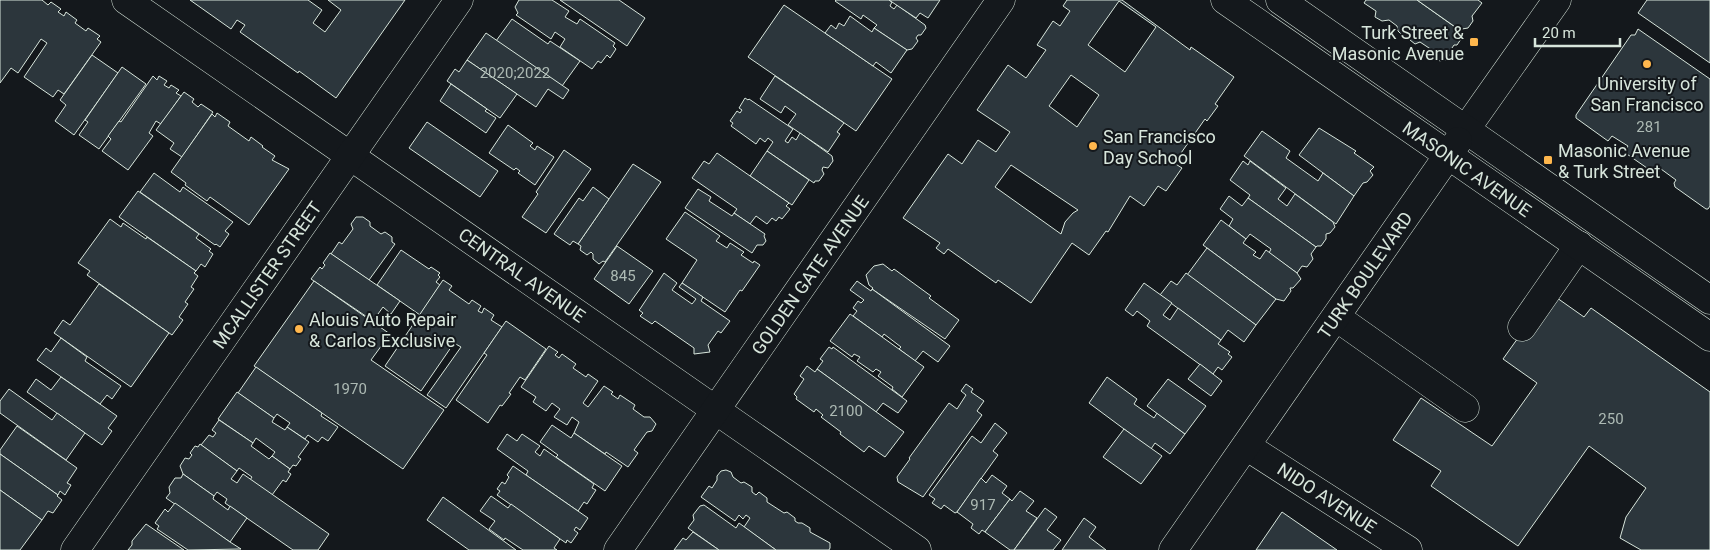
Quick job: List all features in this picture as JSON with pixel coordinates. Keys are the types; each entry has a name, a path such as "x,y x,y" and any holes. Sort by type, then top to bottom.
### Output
{"street":[{"name":"CENTRAL AVENUE","path":"126,0 917,550"},
{"name":"MCALLISTER STREET","path":"75,550 459,0"},
{"name":"GOLDEN GATE AVENUE","path":"618,550 1001,0"},
{"name":"MASONIC AVENUE","path":"1225,0 1710,337"},
{"name":"MASONIC AVENUE","path":"1280,0 1710,300"},
{"name":"TURK BOULEVARD","path":"1173,550 1557,0"},
{"path":"1522,327 1579,246"},
{"path":"1336,317 1465,408"},
{"name":"NIDO AVENUE","path":"1246,446 1408,550"}],"building":[{"path":"0,0 42,0 48,5 51,2 61,9 58,12 64,16 66,12 77,20 75,23 86,31 88,28 100,36 97,39 101,42 64,94 58,90 53,97 24,77 47,43 41,39 18,73 11,68 0,83"},
{"path":"190,0 308,0 322,10 313,23 325,32 341,10 328,0 405,0 336,98 240,32 245,25 237,20 231,29"},
{"path":"519,0 552,0 569,11 565,17 577,24 580,19 615,43 613,46 616,49 610,58 607,55 601,63 598,61 592,69 560,47 565,39 555,32 551,39 516,15 518,13 515,7"},
{"path":"560,0 619,0 645,18 627,46"},
{"path":"836,0 889,0 892,2 890,6 894,9 897,5 925,25 926,28 916,38 918,41 912,49 907,50 874,28 877,25 863,15 861,19"},
{"path":"889,0 940,0 928,18 920,13 916,18"},
{"name":"San Francisco Day School","path":"1067,0 1122,0 1190,50 1191,47 1234,77 1215,104 1218,106 1207,121 1205,119 1174,163 1182,168 1166,191 1158,186 1144,206 1130,196 1108,232 1106,231 1089,255 1072,243 1031,303 998,280 996,283 948,249 944,254 936,248 940,243 903,218 948,154 962,164 978,140 996,152 1010,132 977,110 1008,65 1026,78 1046,50 1037,45 1053,21 1060,26 1070,11 1063,6","holes":["1119,1 1156,27 1125,72 1088,45","1071,75 1099,95 1077,127 1049,106","1011,165 1078,210 1065,222 1061,234 995,187"]},
{"path":"1366,0 1417,0 1462,32 1463,36 1457,45 1454,45 1446,60 1440,61 1431,55 1432,50 1420,42 1415,44 1410,40 1411,35 1407,33 1402,35 1398,31 1397,26 1389,20 1382,21 1375,17 1376,11 1364,3"},
{"path":"1417,0 1478,0 1482,3 1472,16 1473,21 1468,28 1461,31"},
{"path":"1647,0 1710,0 1710,63 1638,13"},
{"path":"784,5 892,79 856,131 748,57"},
{"path":"850,16 872,32 874,28 907,50 891,73 876,62 873,66 825,33 831,25 836,29 839,23 844,26"},
{"path":"512,19 548,44 550,41 580,61 562,86 496,41"},
{"path":"1638,29 1710,79 1710,206 1708,209 1675,187 1674,183 1676,180 1661,169 1657,175 1624,152 1628,146 1612,136 1608,141 1576,118 1576,115 1631,35 1635,35"},
{"path":"486,33 569,90 563,99 548,89 536,107 467,60"},
{"path":"92,55 118,73 74,135 55,121 66,105 60,100"},
{"path":"467,60 517,94 500,118 447,81 455,69 459,72"},
{"path":"122,67 146,84 99,149 79,135 88,122 85,120"},
{"path":"153,76 157,80 159,76 167,81 164,85 169,88 171,85 179,90 176,93 181,96 161,124 156,121 149,133 153,136 128,170 102,151 111,139 108,136 119,121 121,122"},
{"path":"775,76 844,123 837,132 840,134 828,152 788,125 796,114 785,106 781,113 760,99"},
{"path":"451,84 487,109 485,111 496,118 486,133 440,101"},
{"path":"184,92 194,99 192,102 198,107 201,104 213,112 182,157 170,149 174,143 156,130"},
{"path":"745,98 793,129 785,141 788,143 792,137 796,140 800,133 832,156 833,161 828,168 823,167 824,174 819,181 814,183 767,151 773,142 768,138 765,142 760,138 756,144 731,126 733,123 730,121 737,111 740,113 742,110 739,108"},
{"path":"217,113 230,122 228,126 249,141 251,137 275,156 272,160 289,169 249,225 210,197 207,201 171,172 212,114 215,117"},
{"path":"427,122 498,171 480,197 409,148"},
{"path":"508,125 533,143 530,146 535,150 537,146 554,157 535,185 518,173 520,171 516,168 514,170 489,153"},
{"path":"1319,128 1356,151 1354,153 1374,167 1370,171 1373,175 1367,182 1363,183 1354,196 1299,155"},
{"path":"1262,131 1290,151 1286,158 1318,181 1323,173 1354,196 1336,224 1244,156"},
{"path":"564,150 591,169 546,233 522,217"},
{"path":"767,151 809,180 792,205 750,176"},
{"path":"717,153 789,203 786,206 790,209 782,219 779,217 776,221 772,218 767,224 756,216 750,224 734,213 737,209 692,178 704,161 709,164"},
{"path":"1243,161 1248,165 1250,161 1286,188 1278,199 1287,206 1295,194 1333,222 1335,227 1330,233 1326,234 1326,239 1321,246 1316,247 1248,198 1250,195 1230,180"},
{"path":"633,164 661,182 605,262 603,261 599,264 593,259 591,252 587,255 580,250 581,246 578,244"},
{"path":"154,173 180,192 183,187 233,222 225,231 229,234 220,247 140,192"},
{"path":"593,187 609,199 578,244 573,241 570,245 554,234 579,198 583,201"},
{"path":"698,189 711,197 709,201 732,216 734,213 765,234 766,241 763,245 757,245 752,253 685,208"},
{"path":"138,191 199,234 196,238 211,249 209,251 213,254 205,267 201,264 196,271 119,217"},
{"path":"1229,196 1242,206 1248,198 1316,247 1311,254 1313,259 1307,267 1302,266 1297,273 1269,253 1271,249 1250,234 1246,239 1229,226 1233,219 1220,209"},
{"path":"685,212 720,236 716,241 727,248 730,243 744,252 741,255 760,265 725,312 682,283 697,260 666,239"},
{"path":"356,217 363,217 370,222 370,226 381,234 385,232 392,237 392,242 395,244 369,280 331,254 339,242 342,244 353,229 351,224"},
{"path":"110,219 121,227 123,223 146,239 147,237 196,271 194,273 198,276 191,287 194,289 185,302 188,304 179,317 183,320 172,335 87,275 90,271 78,263"},
{"path":"1221,220 1246,239 1243,243 1256,252 1253,255 1260,259 1266,250 1297,273 1301,279 1293,288 1290,288 1291,291 1284,301 1276,299 1203,245"},
{"path":"617,246 653,271 629,304 594,279"},
{"path":"1207,248 1276,299 1256,325 1187,275"},
{"path":"401,250 429,269 431,267 440,273 438,275 440,277 436,282 440,285 420,315 377,285"},
{"path":"330,253 400,301 391,314 383,307 373,321 311,279 320,267 322,269 325,265 323,263"},
{"path":"883,264 892,271 894,269 931,296 929,298 959,320 945,339 872,289 866,275 874,266"},
{"path":"664,273 677,283 672,290 692,304 696,299 679,287 682,283 703,297 701,301 730,321 721,333 718,331 708,345 710,352 694,354 694,348 655,321 652,324 640,316 643,313 639,310"},
{"path":"1186,273 1256,325 1244,342 1228,330 1221,340 1160,295 1171,281 1177,285"},
{"path":"443,280 452,286 449,290 469,304 472,300 481,306 478,311 482,313 484,308 494,315 491,320 502,327 446,408 427,395 461,347 454,343 421,391 385,366"},
{"path":"314,281 390,334 371,360 444,410 403,469 254,366"},
{"path":"857,281 871,291 872,289 950,346 938,362 923,351 915,361 884,334 882,337 853,316 857,311 853,308 858,301 861,303 864,300 850,290"},
{"path":"1144,283 1172,303 1163,315 1170,320 1178,308 1221,340 1218,344 1230,352 1228,354 1232,357 1222,370 1218,367 1213,374 1147,326 1150,321 1137,311 1133,316 1125,310"},
{"path":"99,284 169,333 131,387 54,333 63,320 70,325"},
{"path":"1550,293 1584,317 1591,308 1710,392 1710,550 1641,550 1620,538 1626,517 1646,488 1589,446 1518,546 1431,486 1441,471 1393,440 1421,398 1492,446 1537,383 1503,359"},
{"path":"850,314 924,367 902,397 892,389 893,387 878,376 881,372 876,369 873,372 857,361 860,357 854,354 852,357 830,341"},
{"path":"506,321 546,349 525,380 520,377 509,393 511,394 502,406 500,405 488,423 456,400 487,355 484,353"},
{"path":"61,338 87,357 85,361 121,386 112,399 107,395 100,404 37,360 46,348 51,352"},
{"path":"549,346 558,352 555,355 559,358 562,354 576,364 573,368 586,377 588,374 598,381 583,403 588,407 604,386 613,392 611,394 618,399 620,395 635,405 633,409 644,417 650,417 656,424 652,431 647,432 634,450 638,453 628,467 574,433 579,422 572,417 567,425 554,417 560,409 552,403 546,411 533,402 536,397 521,387"},
{"path":"829,347 832,349 833,347 907,401 898,413 883,403 876,412 817,369 823,361 820,359"},
{"path":"1200,364 1222,381 1211,396 1188,379"},
{"path":"807,366 815,372 817,369 904,432 885,457 869,446 864,452 821,417 823,415 816,409 814,412 796,399 797,397 794,394 804,379 800,376"},
{"path":"256,367 322,413 321,416 338,427 328,441 322,437 318,442 308,435 305,439 287,427 290,423 277,414 274,418 238,393"},
{"path":"61,377 117,416 108,428 112,431 102,445 27,392 36,379 51,390"},
{"path":"1107,377 1137,399 1134,404 1154,418 1157,413 1185,434 1170,454 1155,443 1151,449 1089,403"},
{"path":"1168,379 1206,406 1185,434 1147,406"},
{"path":"966,384 973,389 971,392 984,401 977,411 982,415 923,497 898,482 897,477 949,403 957,409 966,395 961,391"},
{"path":"9,389 52,420 57,413 85,433 66,460 0,413 0,401"},
{"path":"237,392 274,418 272,422 285,430 287,427 309,442 298,457 301,459 296,466 293,465 290,469 272,456 275,452 256,438 253,443 218,419"},
{"path":"219,420 253,443 251,446 269,459 272,456 290,469 288,472 291,474 286,482 283,480 272,495 250,480 252,477 239,468 237,471 201,445 209,435 213,437 216,433 212,430"},
{"path":"995,423 1007,433 993,451 998,455 957,512 955,513 944,505 941,509 932,503 935,499 929,495 972,436 981,443"},
{"path":"552,425 571,438 574,433 622,466 605,491 556,457 558,455 540,442"},
{"path":"17,426 77,468 67,483 71,485 65,495 60,491 58,495 0,454 0,450"},
{"path":"1124,429 1162,456 1141,484 1103,457"},
{"path":"507,434 517,441 522,434 540,446 535,452 540,456 544,449 594,484 592,488 596,490 587,504 584,502 578,511 526,475 528,471 497,449"},
{"path":"200,444 237,471 231,479 237,483 243,474 329,534 318,550 293,550 225,503 227,499 217,492 214,496 183,474 180,466 185,458 189,459 192,455 190,453 195,446 198,447"},
{"path":"0,454 58,495 62,500 53,513 48,511 42,520 0,490"},
{"path":"513,466 588,518 580,530 576,527 574,530 578,533 571,543 567,540 566,543 497,495 500,491 497,489 502,482 505,484 509,477 507,475"},
{"path":"721,471 731,472 733,477 741,483 744,482 752,487 752,492 756,495 759,492 767,498 767,502 784,513 787,512 795,518 795,521 810,528 810,532 830,543 829,550 776,550 744,527 750,518 746,515 743,519 739,515 735,521 701,497 709,486 712,488"},
{"path":"183,474 214,496 213,499 228,510 230,506 247,518 230,542 166,498 170,493 169,487 175,478 181,478"},
{"path":"992,475 1007,486 1002,493 1010,499 985,532 982,530 979,534 971,528 973,524 957,512 981,478 986,483"},
{"path":"0,490 42,520 20,550 0,550"},
{"path":"1020,491 1034,501 1026,511 1037,518 1014,550 1010,550 985,532 1010,499 1012,501"},
{"path":"491,496 508,508 511,504 560,539 554,548 557,550 523,550 489,529 495,521 480,511"},
{"path":"443,497 516,550 469,550 427,520"},
{"path":"175,503 241,549 188,550 157,529 159,526 155,523 165,509 168,512"},
{"path":"704,505 736,528 739,523 776,550 719,550 688,528 694,520 693,515 700,506"},
{"path":"1045,508 1057,517 1047,530 1061,540 1053,550 1014,550"},
{"path":"1282,512 1337,550 1256,550"},
{"path":"1084,518 1096,527 1089,537 1106,550 1062,550"},
{"path":"146,524 184,550 128,550 132,545 132,541"},
{"path":"693,532 719,550 674,550 683,538 686,540"}],"place":[{"name":"Turk Street & Masonic Avenue","path":"1474,42"},
{"name":"University of San Francisco","path":"1647,64"},
{"name":"San Francisco Day School","path":"1093,146"},
{"name":"Masonic Avenue & Turk Street","path":"1548,160"},
{"name":"Alouis Auto Repair & Carlos Exclusive","path":"299,329"}]}
